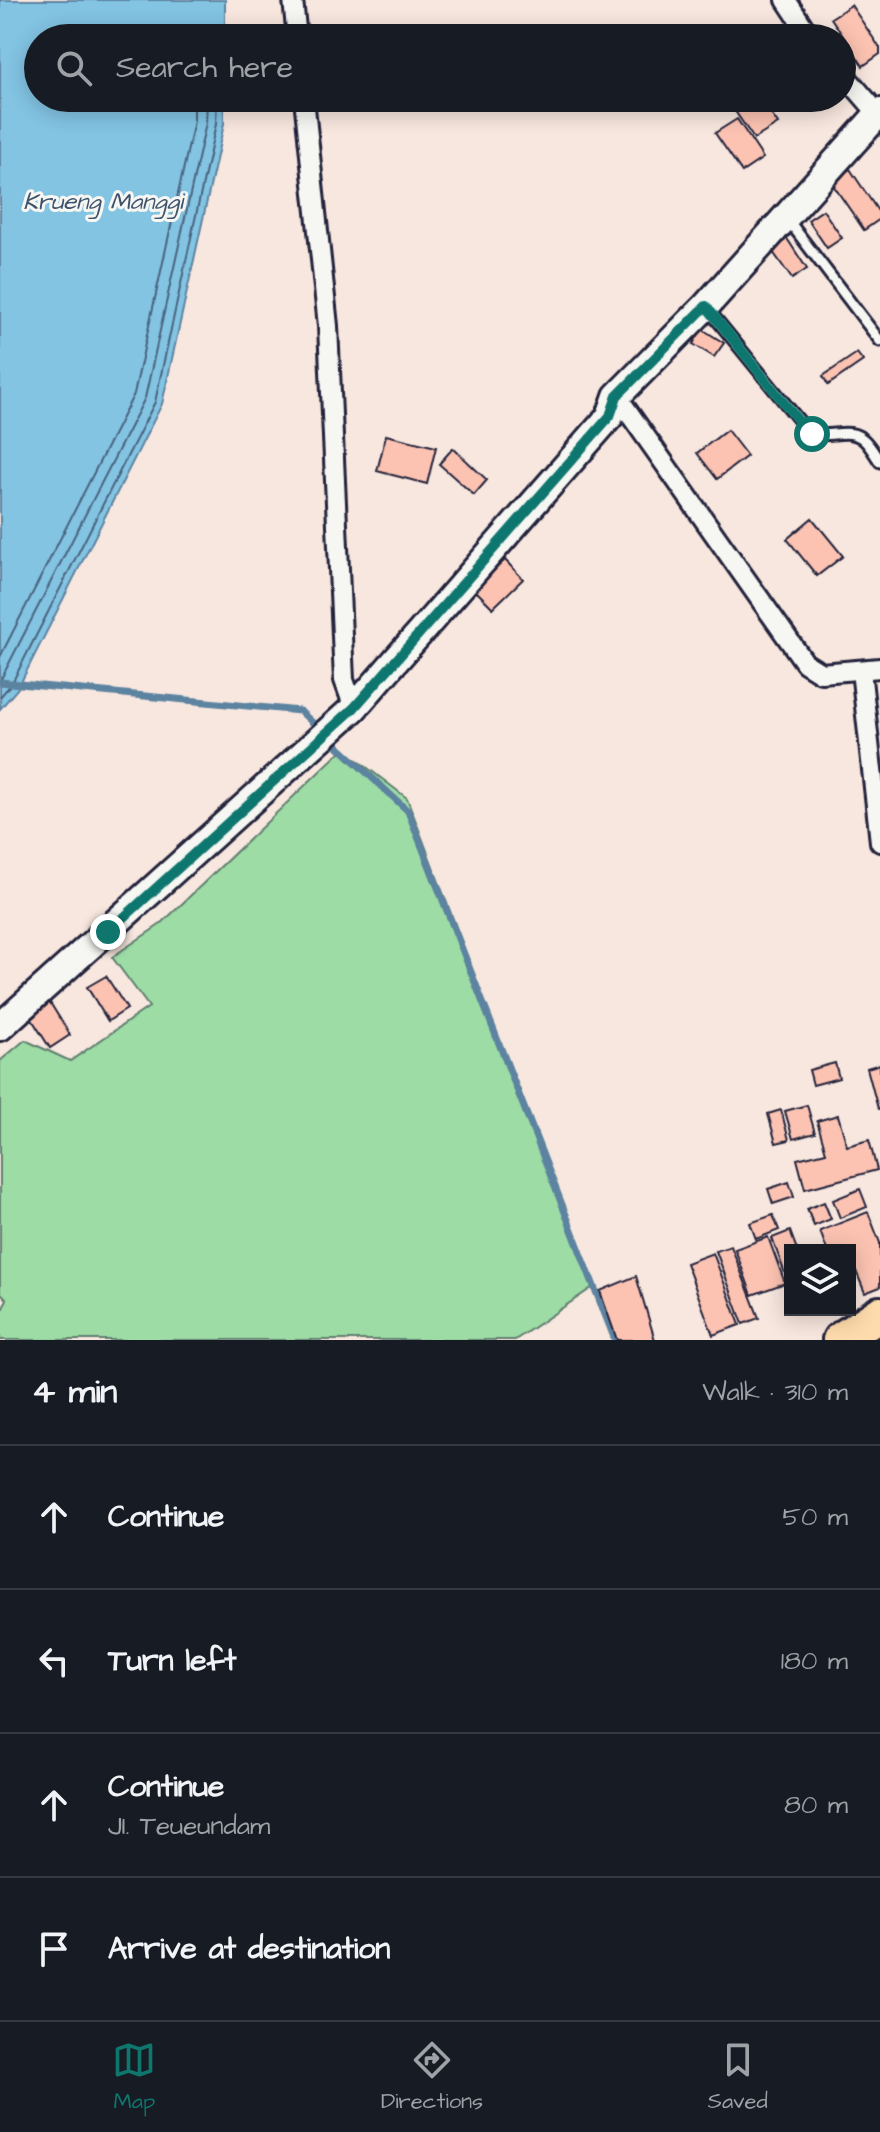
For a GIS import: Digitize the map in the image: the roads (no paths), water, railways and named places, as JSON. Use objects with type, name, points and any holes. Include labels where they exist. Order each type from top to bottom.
[{"type":"highway","points":[[840,1340],[880,1314]]},
{"type":"street","points":[[293,0],[296,24]]},
{"type":"street","points":[[786,0],[802,24]]},
{"type":"street","points":[[0,1027],[354,708],[610,416],[617,396],[706,306],[879,114],[856,88]]},
{"type":"street","points":[[305,112],[328,326],[344,680],[354,708]]},
{"type":"street","points":[[617,396],[798,656],[821,673],[871,669],[880,842]]},
{"type":"lane","points":[[786,217],[880,341]]},
{"type":"lane","points":[[706,306],[806,429],[819,436],[845,432],[857,436],[865,441],[880,462]]},
{"type":"water","name":"Krueng Manggi","points":[[0,0],[225,0],[225,24],[24,24],[24,112],[224,112],[224,124],[162,404],[18,688],[0,709]]},
{"type":"waterway","points":[[0,682],[300,711],[408,811],[615,1340]]}]
